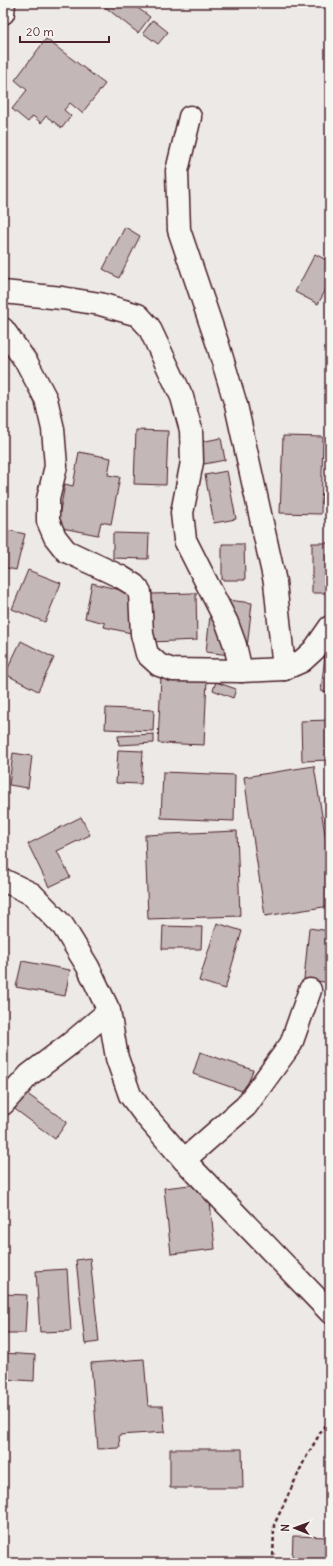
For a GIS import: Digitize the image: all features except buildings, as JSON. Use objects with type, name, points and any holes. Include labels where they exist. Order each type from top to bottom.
[{"type":"street","points":[[3,13],[4,3]]},
{"type":"street","points":[[190,118],[178,171],[179,230],[218,345],[236,404],[275,582],[284,668]]},
{"type":"street","points":[[3,292],[62,298],[107,306],[138,315],[149,327],[182,397],[191,430],[192,462],[182,513],[185,540],[227,623],[235,644],[241,671]]},
{"type":"street","points":[[3,329],[26,362],[46,399],[53,429],[56,466],[48,499],[48,521],[56,537],[66,551],[121,577],[134,585],[140,592],[142,634],[147,654],[159,665],[173,670],[241,671],[284,668],[302,661],[314,650],[330,628]]},
{"type":"street","points":[[3,880],[32,894],[64,926],[88,967],[109,1011],[117,1058],[130,1095],[145,1115],[184,1160],[330,1312]]},
{"type":"street","points":[[184,1160],[246,1106],[291,1044],[310,990]]},
{"type":"street","points":[[3,1104],[29,1075],[70,1044],[109,1011]]},
{"type":"path","points":[[273,1563],[274,1525],[305,1459],[322,1430],[330,1421]]}]
